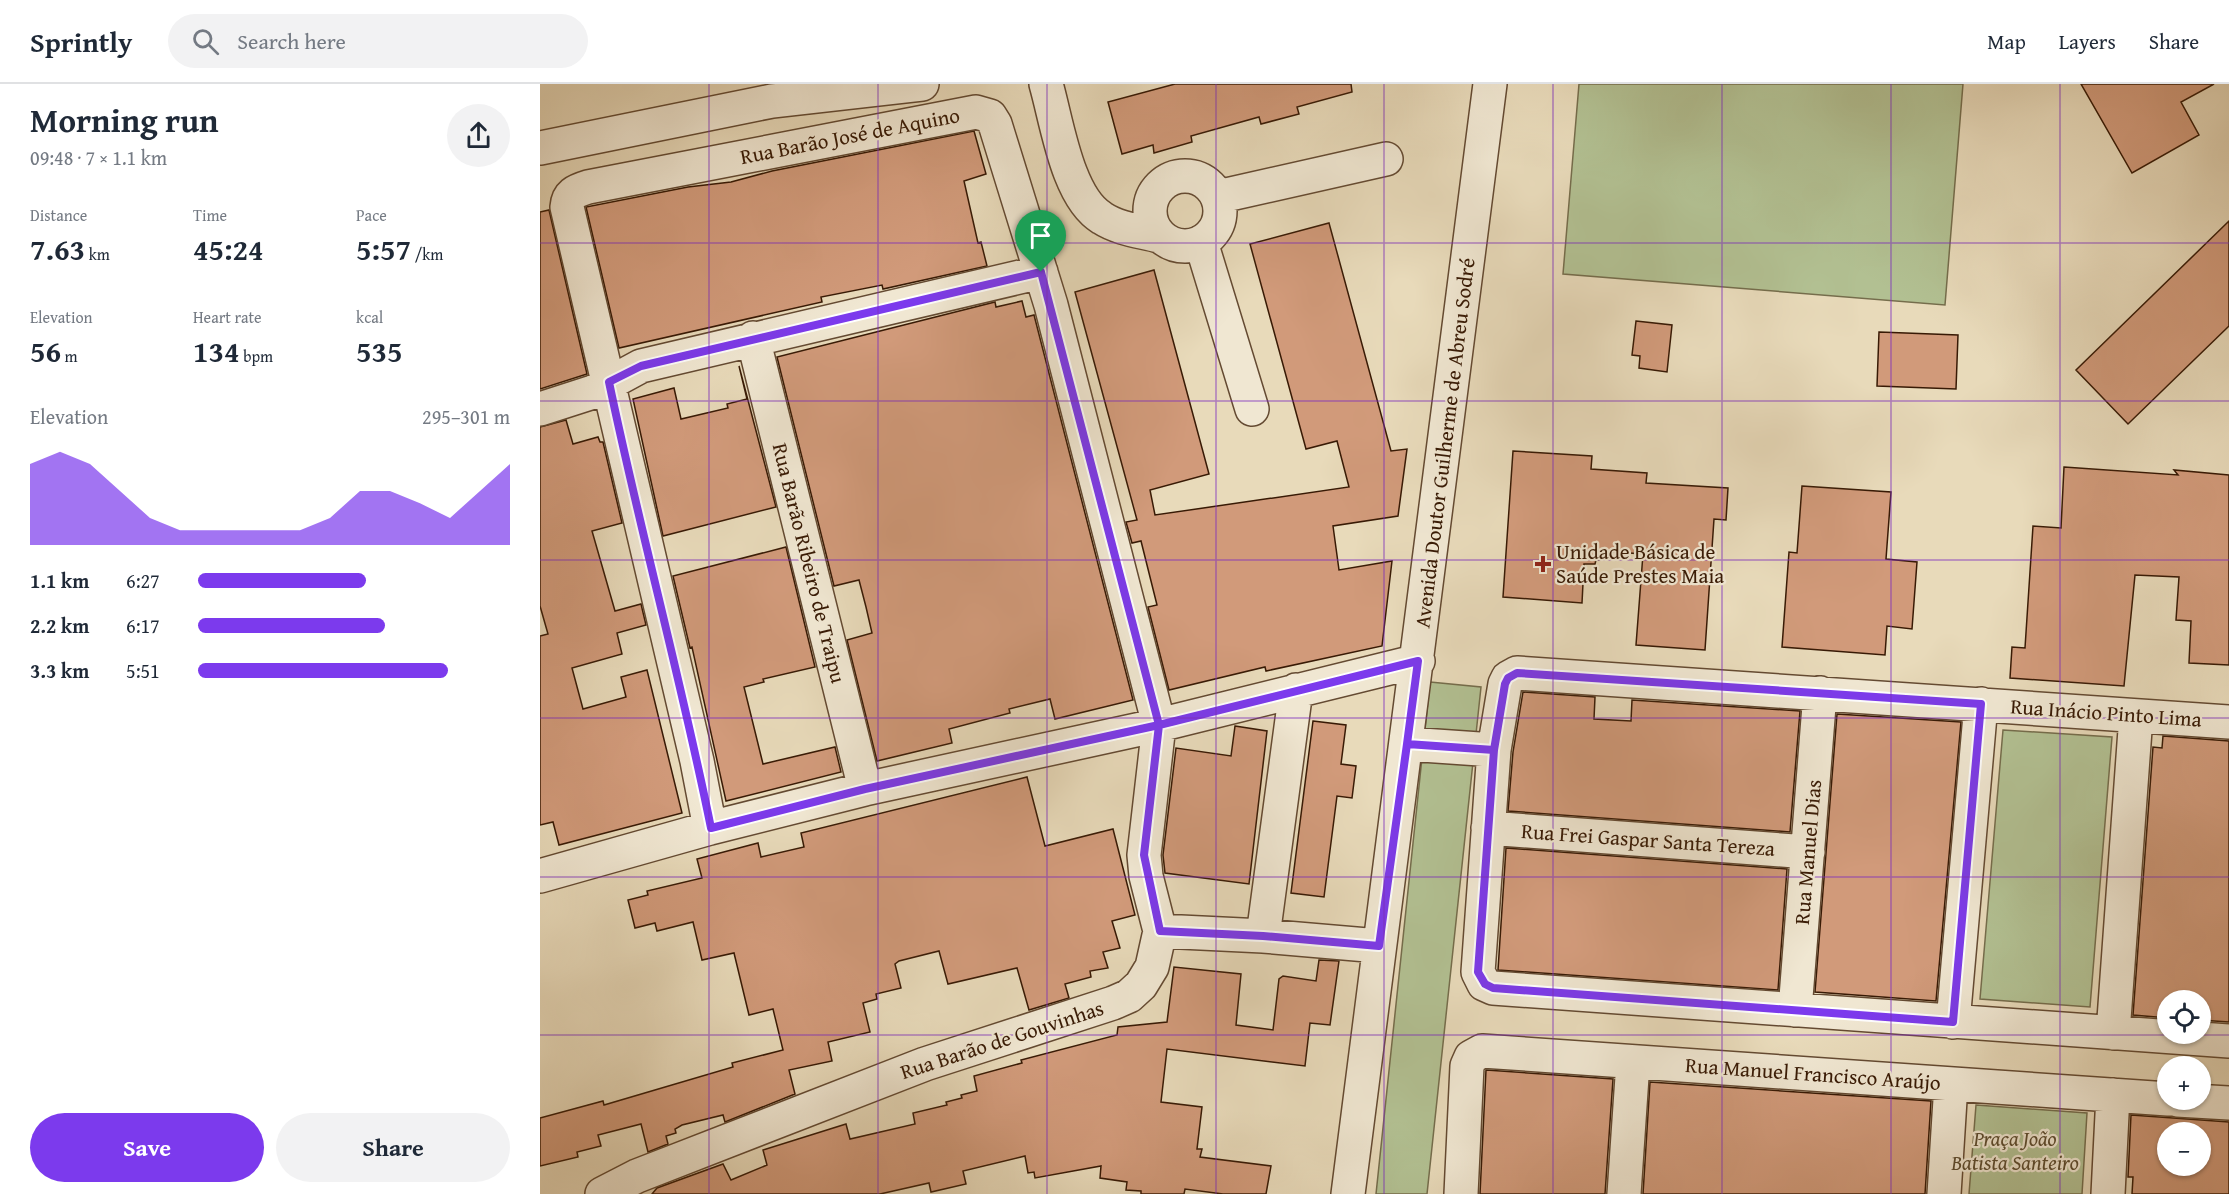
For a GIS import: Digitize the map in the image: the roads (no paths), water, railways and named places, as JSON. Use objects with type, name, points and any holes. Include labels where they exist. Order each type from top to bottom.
[{"type":"street","points":[[540,147],[772,101],[922,84]]},
{"type":"street","points":[[1046,84],[1072,176],[1086,205],[1102,218],[1120,227],[1160,236]]},
{"type":"street","name":"Avenida Doutor Guilherme de Abreu Sodré","points":[[1348,1194],[1490,84]]},
{"type":"street","name":"Rua Barão José de Aquino","points":[[609,382],[567,207],[571,195],[588,187],[976,112],[984,113],[995,124],[1041,272],[1159,725],[1144,855],[1160,931]]},
{"type":"street","points":[[1217,198],[1386,159]]},
{"type":"street","points":[[1188,176],[1197,178],[1212,189],[1217,198],[1218,223],[1214,231],[1201,242],[1184,247],[1167,242],[1160,236],[1150,220],[1149,210],[1155,192],[1169,180],[1188,176]]},
{"type":"street","points":[[1201,242],[1252,409]]},
{"type":"street","points":[[540,409],[593,392],[641,366],[1041,272]]},
{"type":"street","name":"Rua Barão Ribeiro de Traipu","points":[[753,338],[865,789]]},
{"type":"street","points":[[609,382],[663,622],[698,761],[711,828]]},
{"type":"street","points":[[540,876],[711,828],[865,789],[1159,725],[1418,661]]},
{"type":"street","name":"Rua Inácio Pinto Lima","points":[[1494,750],[1505,684],[1508,678],[1517,673],[2229,722]]},
{"type":"street","points":[[1263,936],[1296,690]]},
{"type":"street","name":"Rua Manuel Dias","points":[[1795,1010],[1820,693]]},
{"type":"street","points":[[1953,1022],[1981,704]]},
{"type":"street","points":[[2113,1033],[2136,716]]},
{"type":"street","points":[[1407,744],[1494,750],[1478,972],[1485,984],[1493,988],[2229,1041]]},
{"type":"street","name":"Rua Frei Gaspar Santa Tereza","points":[[1488,828],[1808,852]]},
{"type":"street","points":[[1160,931],[1263,936],[1379,946]]},
{"type":"street","name":"Rua Barão de Gouvinhas","points":[[602,1194],[637,1176],[925,1064],[1121,1000],[1142,985],[1152,967],[1160,931]]},
{"type":"street","name":"Rua Manuel Francisco Araújo","points":[[1461,1194],[1467,1066],[1471,1057],[1482,1050],[2157,1098]]},
{"type":"street","points":[[1624,1194],[1633,1062]]},
{"type":"street","points":[[1944,1194],[1951,1084]]},
{"type":"street","points":[[2108,1194],[2113,1095]]},
{"type":"street","points":[[2211,1102],[2229,1103]]},
{"type":"place","name":"Unidade Básica de Saúde Prestes Maia","points":[[1543,564]]},
{"type":"park label","name":"Praça João Batista Santeiro","points":[[2015,1151]]}]
